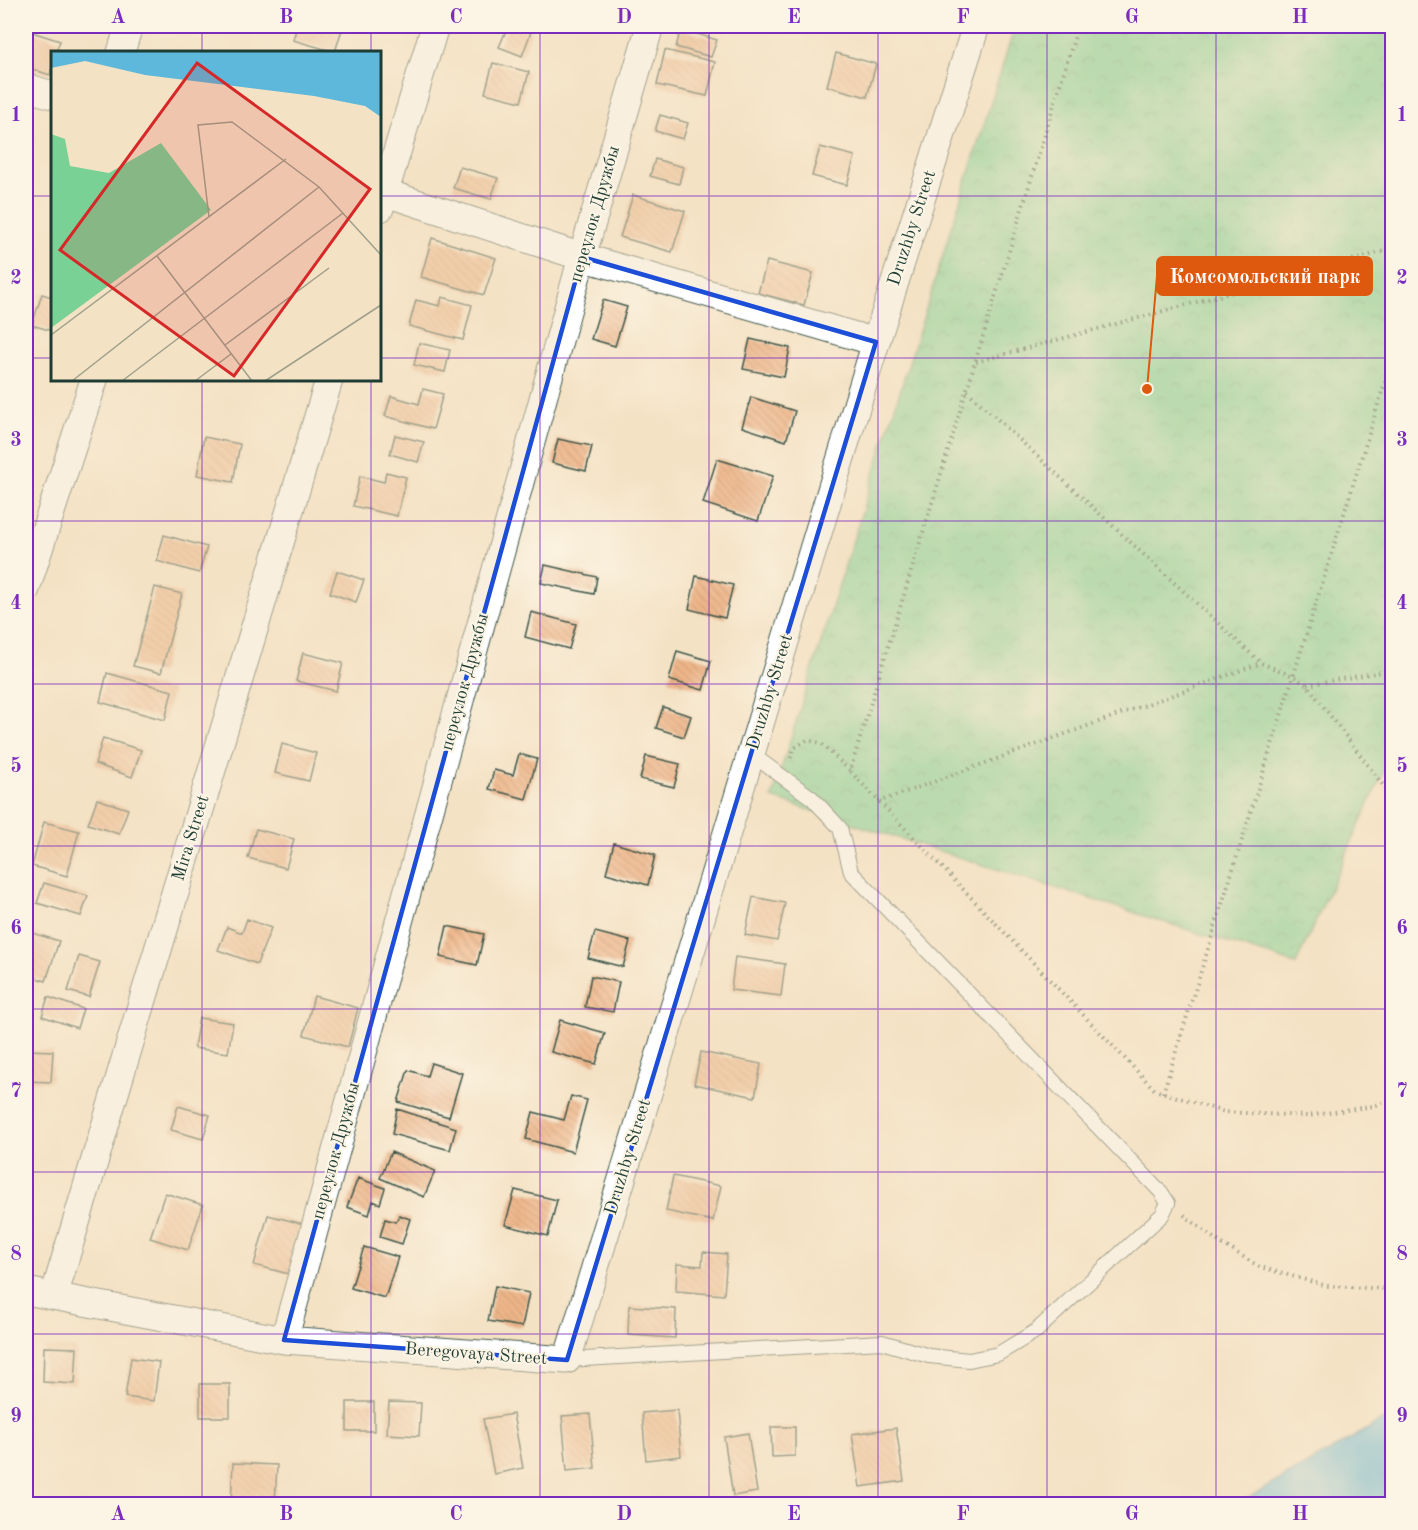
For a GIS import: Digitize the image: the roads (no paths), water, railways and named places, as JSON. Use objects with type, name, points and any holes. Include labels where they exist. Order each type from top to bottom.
[{"type":"street","points":[[121,51],[129,26]]},
{"type":"street","points":[[435,26],[381,198],[876,342]]},
{"type":"street","name":"переулок Дружбы","points":[[284,1340],[582,257],[650,26]]},
{"type":"street","name":"Druzhby Street","points":[[567,1360],[876,342],[976,26]]},
{"type":"street","points":[[26,87],[51,95]]},
{"type":"street","points":[[26,590],[94,381]]},
{"type":"street","name":"Mira Street","points":[[54,1296],[329,381]]},
{"type":"street","name":"Beregovaya Street","points":[[26,1291],[284,1340],[567,1360]]},
{"type":"lane","name":"Beregovaya Street","points":[[567,1360],[882,1342],[929,1356],[969,1360],[998,1354],[1036,1331],[1162,1215],[1168,1203],[1161,1191],[851,872],[840,828],[812,798],[751,754]]},
{"type":"water","points":[[1392,1415],[1392,1504],[1238,1504]]},
{"type":"place","name":"Комсомольский парк","points":[[1147,389]]}]
